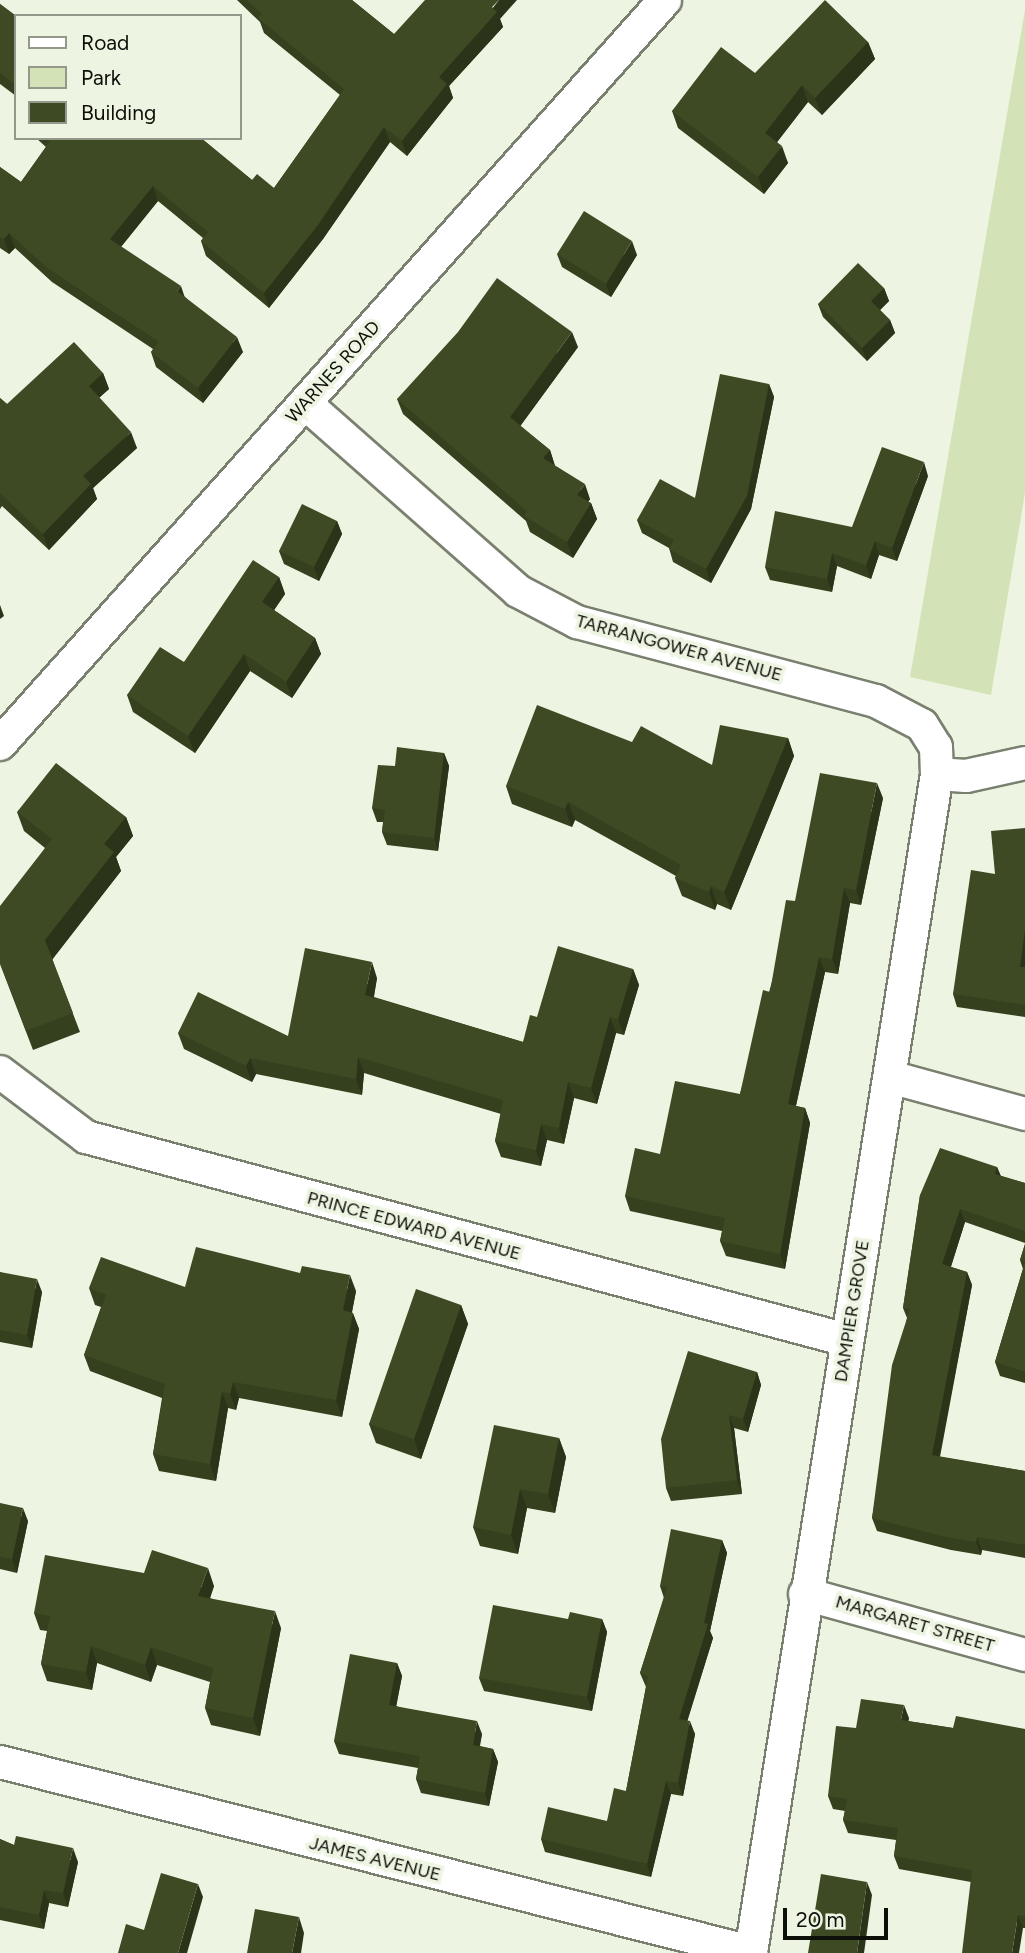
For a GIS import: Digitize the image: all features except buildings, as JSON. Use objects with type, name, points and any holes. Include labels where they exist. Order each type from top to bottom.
[{"type":"street","name":"WARNES ROAD","points":[[0,744],[665,0]]},
{"type":"street","name":"TARRANGOWER AVENUE","points":[[305,403],[518,592],[577,622],[876,701]]},
{"type":"street","name":"DAMPIER GROVE","points":[[751,1953],[805,1594],[937,774],[936,747],[922,725],[876,701]]},
{"type":"street","points":[[937,774],[967,776],[1025,763]]},
{"type":"street","name":"PRINCE EDWARD AVENUE","points":[[0,1072],[86,1137],[847,1340]]},
{"type":"street","points":[[890,1077],[1025,1114]]},
{"type":"street","name":"MARGARET STREET","points":[[805,1594],[1025,1655]]},
{"type":"street","name":"JAMES AVENUE","points":[[0,1762],[751,1953]]},
{"type":"green space","points":[[1025,10],[1025,493],[991,695],[910,677]]}]
